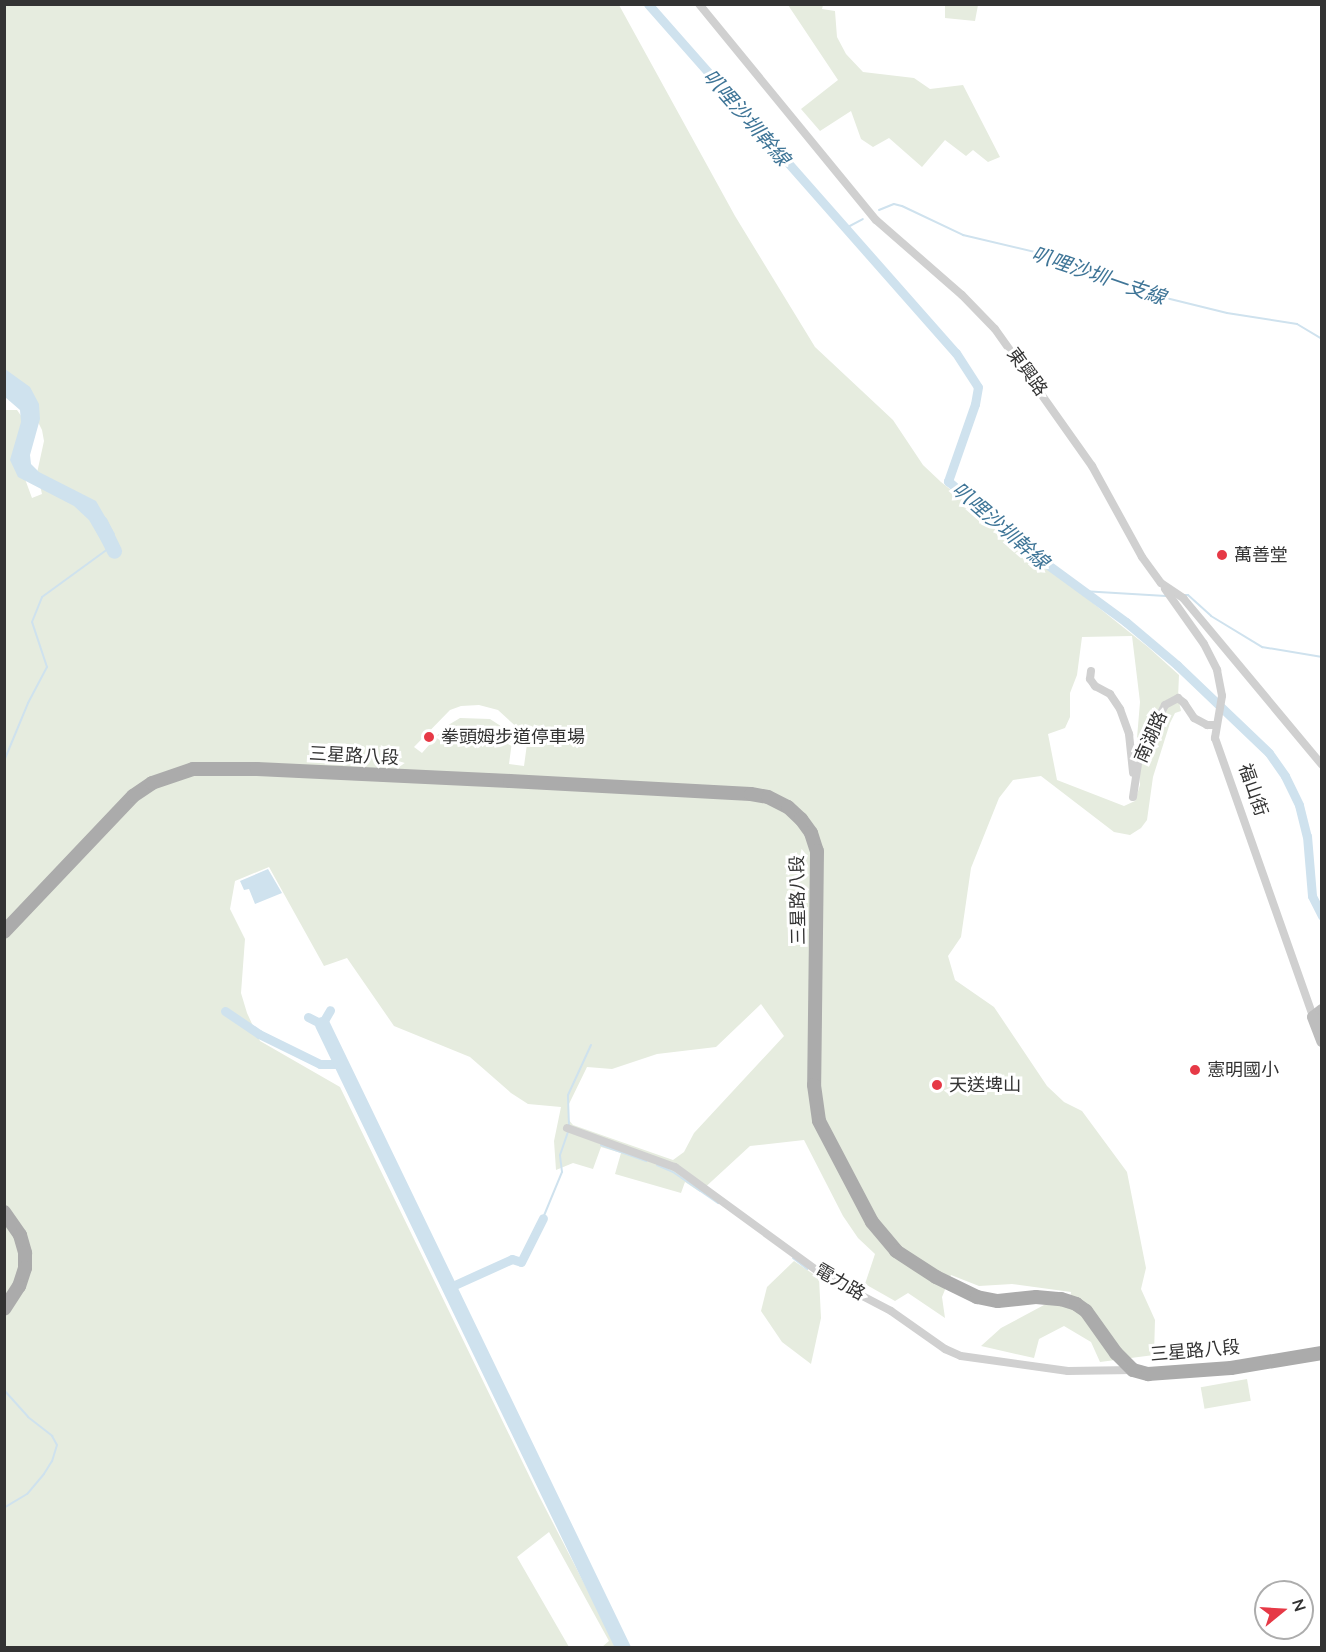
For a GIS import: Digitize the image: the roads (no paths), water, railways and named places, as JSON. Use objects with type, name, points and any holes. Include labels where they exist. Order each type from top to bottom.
[{"type":"main road","name":"三星路八段","points":[[4,932],[133,796],[152,783],[193,769],[257,769],[510,781],[751,794],[768,797],[788,807],[801,819],[811,833],[817,851],[814,1086],[819,1121],[872,1222],[896,1251],[936,1277],[977,1297],[998,1301],[1061,1299],[1076,1304],[1086,1311],[1116,1353],[1133,1370],[1148,1374],[1180,1374],[1322,1353]]},
{"type":"main road","points":[[4,1212],[20,1235],[25,1253],[25,1268],[19,1286],[4,1309]]},
{"type":"street","name":"東興路","points":[[699,4],[876,220],[962,295],[995,329],[1092,466],[1142,557],[1161,583],[1183,598],[1322,765]]},
{"type":"street","name":"福山街","points":[[1161,583],[1211,657],[1220,682],[1221,710],[1215,738],[1317,1014],[1322,1041]]},
{"type":"street","points":[[1091,671],[1090,679],[1095,686],[1110,694],[1120,708],[1129,734],[1134,783]]},
{"type":"street","name":"南湖路","points":[[1133,797],[1139,757],[1165,705],[1172,699],[1178,698],[1194,718],[1216,725]]},
{"type":"street","name":"電力路","points":[[567,1128],[675,1167],[826,1277],[891,1311],[945,1349],[961,1356],[1068,1371],[1133,1370]]},
{"type":"water","points":[[5,369],[30,387],[39,404],[40,419],[30,455],[31,464],[39,472],[96,501],[115,534],[104,546],[89,520],[74,506],[18,477],[10,460],[21,422],[20,410],[5,397]]},
{"type":"water","points":[[268,869],[282,893],[255,904],[249,889],[244,890],[240,881]]},
{"type":"waterway","name":"叭哩沙圳幹線","points":[[648,4],[956,353],[978,387],[975,404],[948,481],[1029,551],[1126,622],[1177,665],[1269,753],[1285,776],[1299,805],[1307,836],[1312,896],[1322,916]]},
{"type":"waterway","name":"叭哩沙圳一支線","points":[[879,210],[894,204],[902,206],[963,235],[1052,256],[1162,297],[1227,313],[1297,324],[1322,339]]},
{"type":"waterway","name":"叭哩沙圳一支線","points":[[846,228],[863,219]]},
{"type":"waterway","points":[[100,522],[114,551]]},
{"type":"waterway","points":[[4,761],[28,703],[47,667],[32,622],[42,597],[112,546]]},
{"type":"waterway","points":[[1082,591],[1166,596]]},
{"type":"waterway","points":[[1183,595],[1188,595],[1211,616],[1262,647],[1322,657]]},
{"type":"waterway","points":[[322,1024],[330,1010]]},
{"type":"waterway","points":[[225,1011],[259,1034],[320,1064],[341,1064]]},
{"type":"waterway","points":[[308,1017],[322,1024]]},
{"type":"waterway","points":[[322,1024],[623,1648]]},
{"type":"waterway","points":[[569,1126],[568,1095],[591,1045]]},
{"type":"waterway","points":[[543,1218],[562,1172],[560,1155],[568,1132]]},
{"type":"waterway","points":[[601,1145],[646,1161]]},
{"type":"waterway","points":[[657,1165],[673,1172],[718,1203]]},
{"type":"waterway","points":[[448,1288],[512,1259],[521,1262],[543,1218]]},
{"type":"waterway","points":[[793,1258],[807,1269]]},
{"type":"waterway","points":[[4,1390],[28,1417],[52,1436],[57,1445],[52,1461],[44,1474],[27,1494],[4,1508]]},
{"type":"place","name":"萬善堂","points":[[1222,555]]},
{"type":"place","name":"拳頭姆步道停車場","points":[[429,737]]},
{"type":"place","name":"憲明國小","points":[[1195,1070]]},
{"type":"place","name":"天送埤山","points":[[937,1085]]}]
